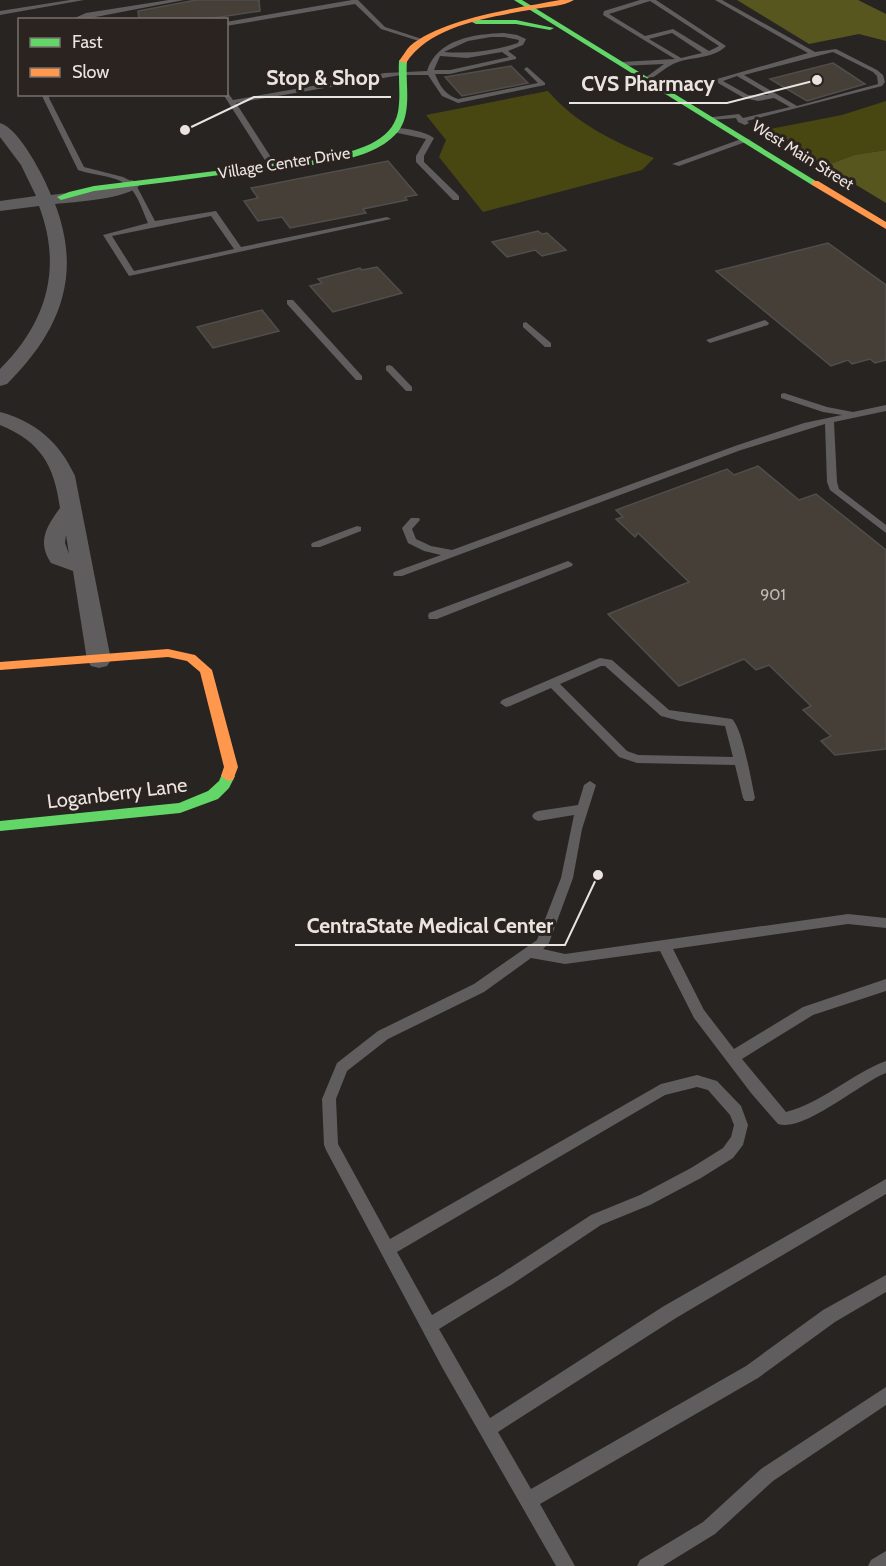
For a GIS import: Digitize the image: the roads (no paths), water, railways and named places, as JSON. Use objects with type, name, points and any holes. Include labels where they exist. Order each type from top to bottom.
[{"type":"street","name":"West Main Street","points":[[517,0],[712,119],[734,125],[747,140],[886,226]]},
{"type":"street","points":[[396,130],[403,114],[402,73],[406,52],[422,40],[472,23],[571,0]]},
{"type":"street","points":[[472,23],[485,11],[491,1]]},
{"type":"street","points":[[472,23],[500,21],[532,24],[575,36]]},
{"type":"street","points":[[0,128],[29,163],[39,181],[53,198],[57,255],[57,289],[52,307],[34,340],[0,380]]},
{"type":"street","name":"Village Center Drive","points":[[0,206],[53,198],[80,198],[105,194],[132,185],[355,152],[383,140],[396,130]]},
{"type":"street","points":[[0,418],[38,437],[57,457],[65,473],[99,660]]},
{"type":"street","name":"Loganberry Lane","points":[[0,666],[168,653],[191,658],[201,664],[211,685],[231,767],[228,778],[221,789],[210,798],[180,808],[0,826]]},
{"type":"lane","points":[[0,14],[81,0]]},
{"type":"lane","points":[[78,18],[181,0]]},
{"type":"lane","points":[[621,64],[676,61],[708,54],[723,46],[649,0],[606,12],[606,15],[676,61]]},
{"type":"lane","points":[[718,0],[814,54]]},
{"type":"lane","points":[[228,24],[356,1],[383,28],[422,40]]},
{"type":"lane","points":[[644,38],[673,31],[708,54]]},
{"type":"lane","points":[[438,54],[467,56],[503,50],[521,44],[523,39],[512,35],[493,35],[447,46],[438,54],[432,63],[430,72],[437,87],[446,97],[458,101],[543,84],[527,69]]},
{"type":"lane","points":[[503,50],[521,64]]},
{"type":"lane","points":[[734,125],[854,93],[880,85],[882,82],[880,75],[875,71],[834,50],[720,79],[720,82],[748,100],[775,96]]},
{"type":"lane","points":[[232,102],[402,73],[472,68],[514,58]]},
{"type":"lane","points":[[647,79],[676,61]]},
{"type":"lane","points":[[738,74],[796,108]]},
{"type":"lane","points":[[46,96],[81,168],[91,174],[112,177],[132,185],[153,224]]},
{"type":"lane","points":[[228,96],[272,165]]},
{"type":"lane","points":[[396,130],[430,138],[420,156],[420,162],[456,198]]},
{"type":"lane","points":[[676,164],[747,140]]},
{"type":"lane","points":[[239,250],[213,213],[107,235],[132,274],[387,219]]},
{"type":"lane","points":[[290,302],[359,378]]},
{"type":"lane","points":[[710,340],[765,323]]},
{"type":"lane","points":[[526,326],[548,345]]},
{"type":"lane","points":[[389,369],[409,389]]},
{"type":"lane","points":[[784,396],[826,410],[862,414]]},
{"type":"lane","points":[[398,574],[807,425],[886,408]]},
{"type":"lane","points":[[829,420],[831,482],[835,490],[886,530]]},
{"type":"lane","points":[[415,520],[407,528],[409,536],[417,546],[454,553]]},
{"type":"lane","points":[[316,545],[357,529]]},
{"type":"lane","points":[[433,616],[568,564]]},
{"type":"lane","points":[[506,703],[600,662],[608,663],[665,713],[680,717],[728,722],[735,729],[749,798]]},
{"type":"lane","points":[[553,683],[623,754],[637,759],[741,761]]},
{"type":"lane","points":[[566,1566],[429,1326],[331,1146],[329,1099],[342,1067],[383,1035],[478,988],[542,943],[567,878],[576,829],[590,785]]},
{"type":"lane","points":[[538,816],[582,809]]},
{"type":"lane","points":[[530,952],[565,959],[848,919],[886,923]]},
{"type":"lane","points":[[664,945],[699,1014],[783,1119],[804,1114],[886,1067]]},
{"type":"lane","points":[[732,1058],[808,1011],[886,985]]},
{"type":"lane","points":[[387,1249],[661,1090],[697,1081],[712,1085],[736,1110],[741,1125],[738,1140],[728,1153],[645,1200],[596,1220],[505,1280],[429,1326]]},
{"type":"lane","points":[[488,1430],[670,1312],[886,1186]]},
{"type":"lane","points":[[528,1501],[752,1372],[829,1316],[886,1283]]},
{"type":"lane","points":[[646,1566],[709,1528],[768,1475],[886,1395]]},
{"type":"lane","points":[[878,1566],[886,1560]]},
{"type":"place","name":"CVS Pharmacy","points":[[817,80]]},
{"type":"place","name":"Stop & Shop","points":[[185,130]]},
{"type":"place","name":"CentraState Medical Center","points":[[598,875]]}]
